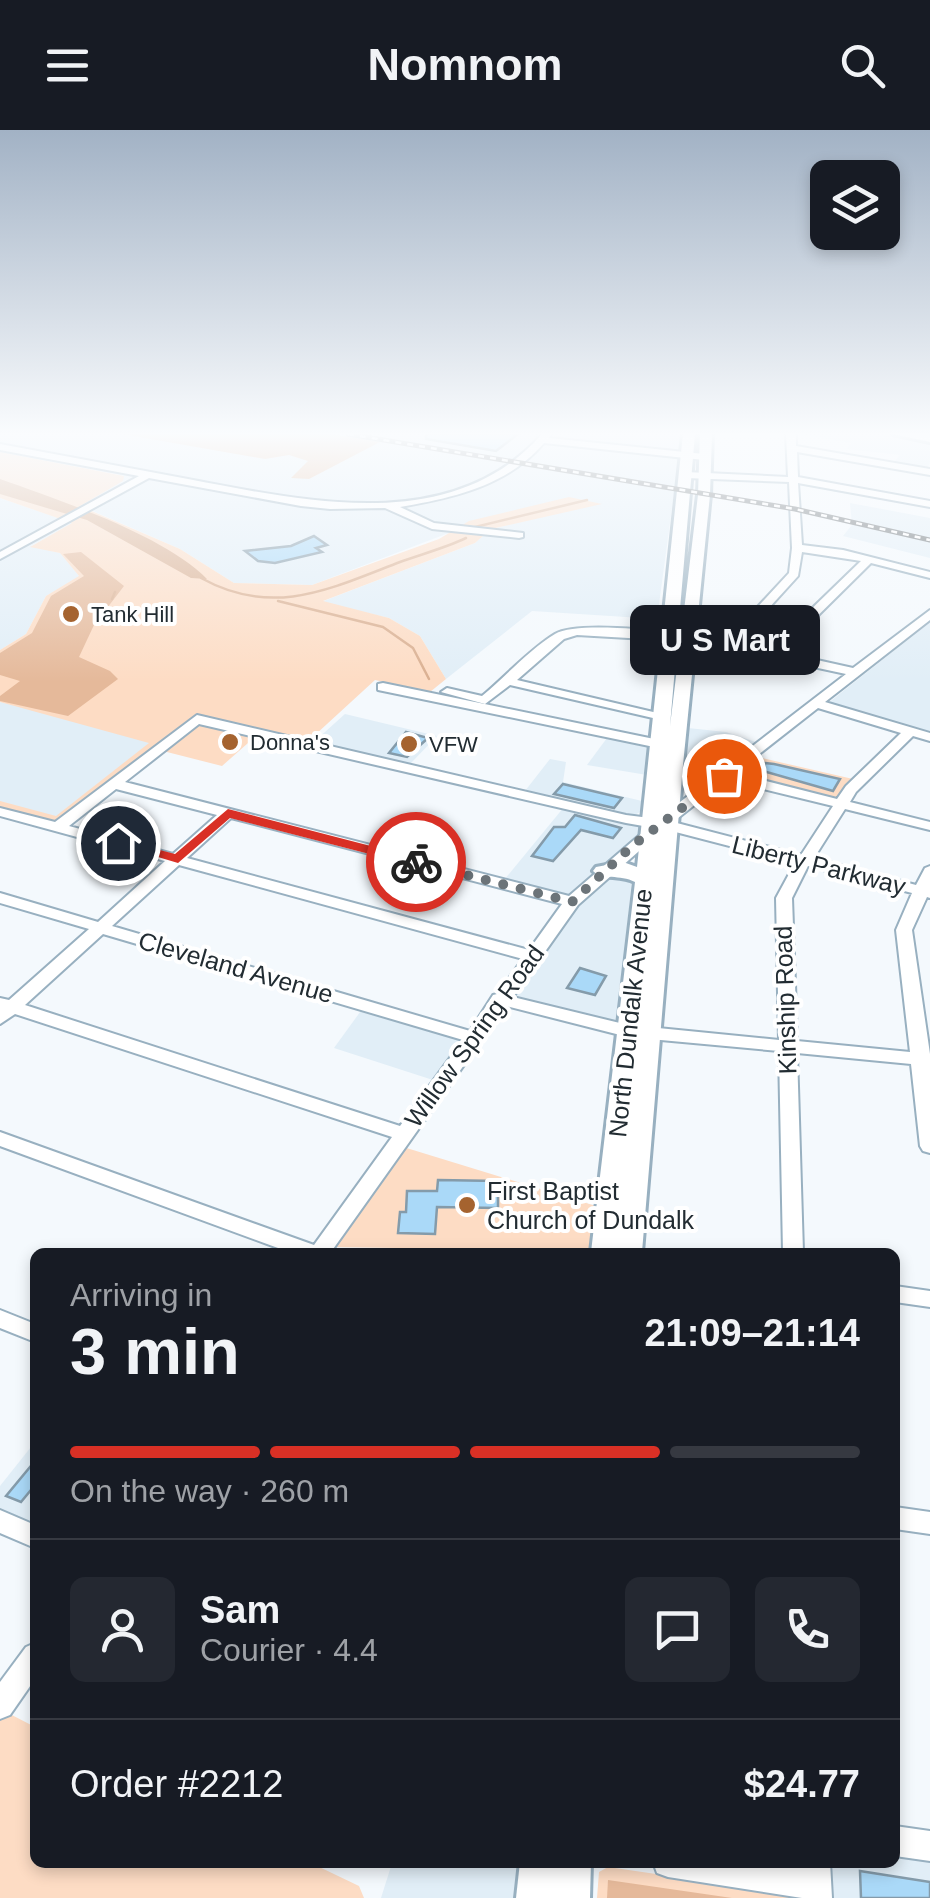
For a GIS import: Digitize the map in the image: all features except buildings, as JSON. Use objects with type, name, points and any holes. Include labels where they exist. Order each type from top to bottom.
[{"type":"main road","name":"North Dundalk Avenue","points":[[629,1248],[644,879],[659,825],[659,744],[668,636],[688,517]]},
{"type":"main road","name":"North Dundalk Avenue","points":[[605,1248],[638,1032],[659,825],[688,638],[693,517]]},
{"type":"main road","points":[[604,871],[623,868],[644,879]]},
{"type":"main road","points":[[536,1898],[539,1868]]},
{"type":"main road","points":[[570,1898],[572,1868]]},
{"type":"street","points":[[0,556],[70,517]]},
{"type":"street","points":[[410,517],[429,526],[519,534]]},
{"type":"street","points":[[729,645],[789,584],[797,548],[795,517]]},
{"type":"street","points":[[797,548],[869,559],[930,575]]},
{"type":"street","points":[[772,654],[869,559]]},
{"type":"street","name":"Willow Spring Road","points":[[323,1248],[572,902],[659,825],[930,614]]},
{"type":"street","points":[[447,692],[485,700],[555,640],[572,631],[688,638],[856,672]]},
{"type":"street","points":[[508,681],[661,718]]},
{"type":"street","points":[[382,687],[659,744]]},
{"type":"street","points":[[815,704],[930,738]]},
{"type":"street","name":"Liberty Parkway","points":[[115,784],[198,719],[659,825],[925,892]]},
{"type":"street","name":"Kinship Road","points":[[793,1248],[782,911],[786,889],[866,772],[909,733]]},
{"type":"street","points":[[724,776],[930,826]]},
{"type":"street","points":[[58,827],[115,784],[572,902]]},
{"type":"street","points":[[0,812],[532,956]]},
{"type":"street","points":[[4,1009],[228,813]]},
{"type":"street","points":[[930,871],[925,892],[904,930],[924,1060],[930,1146]]},
{"type":"street","name":"Cleveland Avenue","points":[[0,898],[472,1037]]},
{"type":"street","points":[[499,999],[638,1032],[924,1060]]},
{"type":"street","points":[[4,1009],[403,1134]]},
{"type":"street","points":[[0,1139],[299,1248]]},
{"type":"street","points":[[900,1295],[930,1299]]},
{"type":"street","points":[[0,1319],[30,1331]]},
{"type":"street","points":[[900,1519],[930,1523]]},
{"type":"street","points":[[0,1521],[30,1535]]},
{"type":"street","points":[[0,1706],[30,1663]]},
{"type":"street","points":[[900,1842],[930,1846]]},
{"type":"street","points":[[712,1868],[816,1882]]},
{"type":"shaded area","points":[[0,517],[54,517],[73,523],[31,546],[60,553],[80,577],[46,596],[26,634],[0,650]]},
{"type":"shaded area","points":[[53,517],[104,517],[180,549],[234,583],[312,585],[439,539],[469,521],[488,517],[546,517],[491,529],[475,543],[323,601],[389,618],[420,636],[446,679],[430,692],[375,680],[303,746],[257,735],[222,766],[163,751],[159,742],[57,822],[0,807],[0,801],[56,816],[149,743],[0,702],[0,650],[26,634],[46,596],[79,576],[60,553],[30,547],[72,523]]},
{"type":"shaded area","points":[[75,517],[99,517],[138,534],[188,563],[207,579],[191,578]]},
{"type":"shaded area","points":[[105,517],[533,517],[446,534],[312,585],[234,583],[180,549]]},
{"type":"shaded area","points":[[543,517],[671,517],[657,619],[532,611],[446,679],[420,636],[389,618],[321,602],[475,543],[491,529]]},
{"type":"shaded area","points":[[851,517],[930,518],[930,558],[843,536],[852,525]]},
{"type":"shaded area","points":[[81,552],[124,586],[94,625],[79,657],[110,671],[118,679],[68,716],[0,701],[0,696],[20,681],[0,675],[0,653],[32,633],[51,596],[84,576],[63,554]]},
{"type":"shaded area","points":[[930,622],[930,734],[827,704],[862,676]]},
{"type":"shaded area","points":[[0,702],[160,741],[57,822],[0,807]]},
{"type":"shaded area","points":[[345,714],[437,736],[410,764],[315,741]]},
{"type":"shaded area","points":[[688,728],[726,732],[759,743],[697,791],[688,792],[681,787]]},
{"type":"shaded area","points":[[607,738],[650,748],[647,775],[587,765]]},
{"type":"shaded area","points":[[753,756],[853,779],[841,798],[835,800],[734,774]]},
{"type":"shaded area","points":[[550,759],[566,762],[563,782],[642,801],[642,811],[631,817],[525,791]]},
{"type":"shaded area","points":[[564,807],[641,826],[643,835],[572,897],[504,880]]},
{"type":"shaded area","points":[[609,874],[632,879],[617,1025],[506,998],[572,910]]},
{"type":"shaded area","points":[[363,1008],[465,1038],[436,1081],[334,1048]]},
{"type":"shaded area","points":[[400,1146],[596,1206],[594,1248],[331,1247]]},
{"type":"shaded area","points":[[30,1448],[30,1526],[0,1512],[0,1486]]},
{"type":"shaded area","points":[[6,1712],[30,1724],[30,1868],[321,1868],[359,1886],[364,1898],[0,1898],[0,1716]]},
{"type":"shaded area","points":[[900,1848],[930,1852],[930,1898],[829,1898],[828,1868],[900,1868]]},
{"type":"shaded area","points":[[390,1868],[517,1868],[514,1898],[381,1898]]},
{"type":"shaded area","points":[[615,1868],[793,1894],[793,1898],[597,1898],[599,1872]]},
{"type":"shaded area","points":[[608,1880],[732,1898],[607,1898]]},
{"type":"waterway","points":[[471,528],[519,517]]},
{"type":"waterway","points":[[201,578],[253,596],[301,595],[350,582],[466,538]]},
{"type":"waterway","points":[[112,599],[115,592]]},
{"type":"waterway","points":[[278,601],[383,627],[413,648],[429,679]]},
{"type":"railway","points":[[828,517],[930,540]]},
{"type":"way so far","points":[[416,862],[572,902],[632,846],[724,776]]},
{"type":"place","name":"Tank Hill","points":[[71,614]]},
{"type":"place","name":"Donna's","points":[[230,742]]},
{"type":"place","name":"VFW","points":[[409,744]]},
{"type":"place","name":"U S Mart","points":[[724,776]]},
{"type":"place","name":"First Baptist Church of Dundalk","points":[[467,1205]]},
{"type":"route","points":[[118,843],[178,859],[228,813],[416,862]]}]
